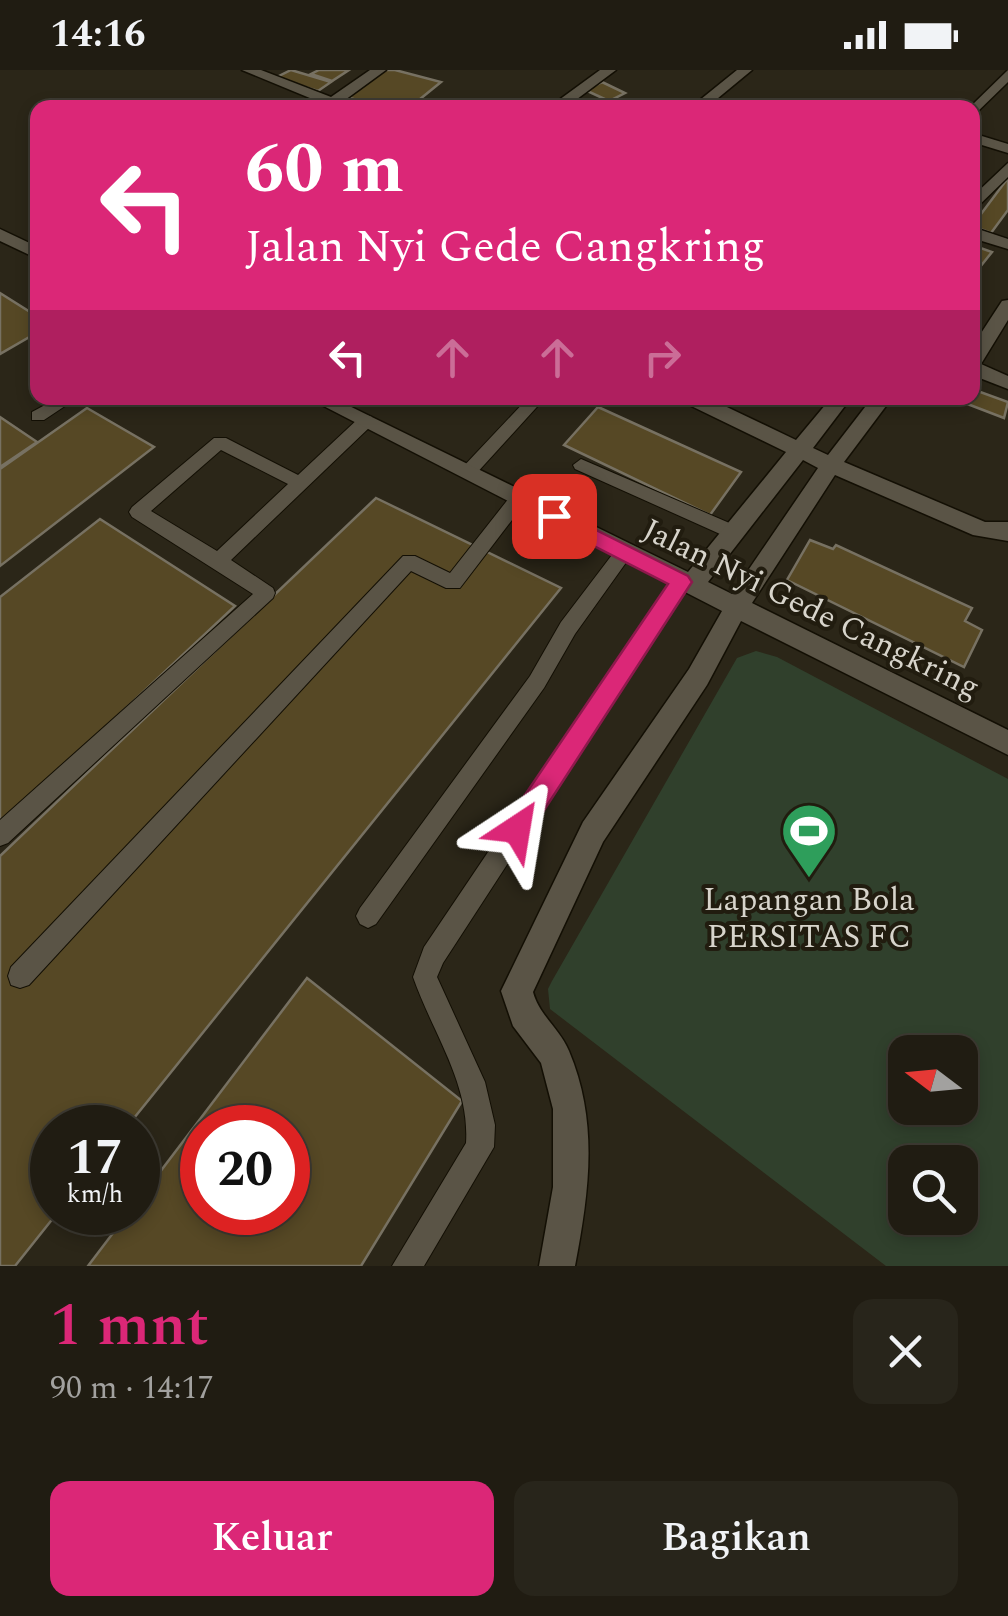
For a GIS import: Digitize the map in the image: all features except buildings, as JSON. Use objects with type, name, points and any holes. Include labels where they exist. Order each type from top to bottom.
[{"type":"street","points":[[249,70],[317,100]]},
{"type":"street","points":[[335,100],[379,70]]},
{"type":"street","points":[[567,100],[609,70]]},
{"type":"street","points":[[707,100],[745,70]]},
{"type":"street","points":[[980,104],[1008,74]]},
{"type":"street","points":[[980,140],[1008,149]]},
{"type":"street","points":[[980,198],[1008,168]]},
{"type":"street","points":[[0,234],[30,250]]},
{"type":"street","points":[[980,235],[1008,244]]},
{"type":"street","points":[[980,352],[1008,305]]},
{"type":"street","points":[[980,370],[1008,383]]},
{"type":"street","name":"Jalan Nyi Gede Cangkring","points":[[335,405],[1008,743]]},
{"type":"street","points":[[706,405],[831,466],[981,529],[1002,534],[1008,531]]},
{"type":"street","points":[[686,584],[735,533],[835,405]]},
{"type":"street","points":[[557,1266],[572,1193],[574,1120],[565,1080],[552,1050],[526,1024],[516,991],[592,832],[698,678],[735,609],[789,528],[877,405]]},
{"type":"street","points":[[753,510],[789,528]]},
{"type":"lane","points":[[38,416],[58,405]]},
{"type":"lane","points":[[468,472],[530,405]]},
{"type":"lane","points":[[218,561],[366,421]]},
{"type":"lane","points":[[0,835],[266,593],[138,512],[220,442],[300,483]]},
{"type":"lane","points":[[582,465],[735,533]]},
{"type":"lane","points":[[20,976],[409,561],[453,583],[519,498]]},
{"type":"lane","points":[[368,916],[538,682],[568,628],[624,552]]},
{"type":"lane","points":[[407,1266],[480,1148],[483,1127],[478,1097],[425,977],[433,956],[686,584]]},
{"type":"green space","name":"Lapangan Bola PERSITAS FC","points":[[756,651],[777,657],[1008,779],[1008,1266],[886,1266],[550,1009],[548,989],[737,658]]},
{"type":"place","name":"Lapangan Bola PERSITAS FC","points":[[809,880]]},
{"type":"route","points":[[517,829],[681,582],[554,516]]}]
